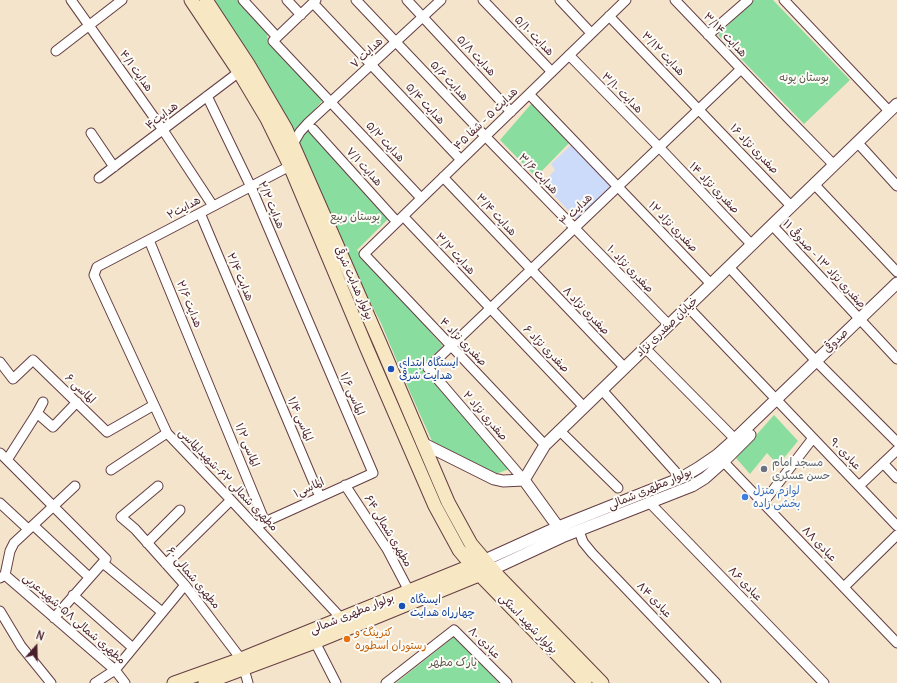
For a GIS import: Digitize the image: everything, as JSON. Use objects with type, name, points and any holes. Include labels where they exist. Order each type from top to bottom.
[{"type":"main road","name":"بولوار هدایت شرقی","points":[[191,0],[216,25],[264,89],[286,128],[448,502],[472,544],[489,564]]},
{"type":"main road","name":"بولوار هدایت شرقی","points":[[206,0],[216,25],[239,72],[267,119],[290,166],[367,349],[436,506],[459,550],[471,565]]},
{"type":"main road","name":"بولوار مطهری شمالی","points":[[206,683],[242,664],[341,618],[471,565],[489,564]]},
{"type":"main road","name":"بولوار مطهری شمالی","points":[[174,683],[315,642],[480,575],[489,564]]},
{"type":"main road","name":"بولوار شهید استکی","points":[[489,564],[602,683]]},
{"type":"main road","name":"بولوار شهید استکی","points":[[471,565],[585,683]]},
{"type":"street","name":"هدایت ۴/۱","points":[[71,0],[163,130],[213,206]]},
{"type":"street","points":[[56,51],[122,0]]},
{"type":"street","name":"هدایت ۵/۲","points":[[243,0],[275,39],[331,102],[421,198]]},
{"type":"street","points":[[287,0],[301,15]]},
{"type":"street","name":"هدایت ۵/۶","points":[[356,0],[485,136]]},
{"type":"street","name":"هدایت ۵/۸","points":[[407,0],[511,112]]},
{"type":"street","name":"هدایت ۷","points":[[293,144],[300,132],[310,126],[331,102],[441,0]]},
{"type":"street","name":"هدایت ۵/۱۰","points":[[483,0],[552,72]]},
{"type":"street","points":[[560,0],[591,34]]},
{"type":"street","name":"هدایت ۵ - شفا ۴۵","points":[[364,254],[626,0]]},
{"type":"street","name":"هدایت ۳/۱۴","points":[[675,0],[834,165]]},
{"type":"street","points":[[708,35],[748,0]]},
{"type":"street","points":[[784,0],[893,107]]},
{"type":"street","points":[[275,39],[315,1]]},
{"type":"street","name":"هدایت ۵/۴","points":[[315,1],[461,160]]},
{"type":"street","name":"هدایت ۳/۱۲","points":[[609,16],[699,109]]},
{"type":"street","name":"هدایت ۳/۱۰","points":[[569,55],[659,148]]},
{"type":"street","name":"هدایت ۳","points":[[428,368],[741,69]]},
{"type":"street","name":"هدایت۴","points":[[99,178],[239,72]]},
{"type":"street","name":"صفدری نژاد ۱۲","points":[[529,94],[711,284]]},
{"type":"street","name":"هدایت ۲/۲","points":[[208,96],[251,187],[310,325]]},
{"type":"street","name":"خیابان صفدری نژاد","points":[[524,480],[545,445],[893,107]]},
{"type":"street","name":"صفدری نژاد ۱۶","points":[[699,109],[791,206]]},
{"type":"street","name":"هدایت ۷","points":[[286,128],[310,126]]},
{"type":"street","name":"هدایت ۷/۱","points":[[310,126],[400,219]]},
{"type":"street","points":[[91,133],[114,167]]},
{"type":"street","name":"هدایت ۳/۶","points":[[485,136],[574,228]]},
{"type":"street","points":[[857,142],[897,186]]},
{"type":"street","name":"صفدری نژاد ۱۴","points":[[659,148],[752,245]]},
{"type":"street","name":"هدایت۲","points":[[94,275],[97,267],[290,166]]},
{"type":"street","name":"هدایت ۳/۴","points":[[443,177],[531,270]]},
{"type":"street","points":[[814,184],[897,272]]},
{"type":"street","name":"هدایت ۲/۴","points":[[200,213],[257,350]]},
{"type":"street","name":"هدایت ۳/۲","points":[[400,219],[490,309]]},
{"type":"street","name":"صفدری نژاد ۱۳ - صدوقی ۱۱","points":[[772,225],[897,359]]},
{"type":"street","name":"صفدری نژاد ۱۰","points":[[574,228],[668,325]]},
{"type":"street","name":"هدایت ۲/۶","points":[[149,240],[206,377]]},
{"type":"street","name":"صفدری نژاد ۴","points":[[364,254],[450,347],[545,445]]},
{"type":"street","points":[[729,267],[816,361],[897,442]]},
{"type":"street","name":"صفدری نژاد ۸","points":[[531,270],[625,368]]},
{"type":"street","name":"مطهری شمالی ۶۲-شهیدالماسی","points":[[94,275],[167,433],[341,618]]},
{"type":"street","name":"صدوقی","points":[[776,400],[897,283]]},
{"type":"street","name":"عبادی ۹۰","points":[[688,307],[897,526]]},
{"type":"street","name":"صفدری نژاد ۶","points":[[490,309],[584,407]]},
{"type":"street","name":"الماسی ۱/۶","points":[[310,325],[373,472]]},
{"type":"street","points":[[645,348],[734,439]]},
{"type":"street","name":"الماسی ۱/۴","points":[[257,350],[320,497]]},
{"type":"street","name":"الماسی ۶","points":[[0,362],[13,379],[33,360],[107,432],[154,405]]},
{"type":"street","name":"صفدری نژاد ۲","points":[[428,368],[524,480]]},
{"type":"street","name":"الماسی ۱/۲","points":[[206,377],[265,522]]},
{"type":"street","points":[[602,390],[681,478]]},
{"type":"street","name":"بولوار مطهری شمالی","points":[[489,564],[562,538],[692,486],[705,478],[734,439],[776,400]]},
{"type":"street","name":"بولوار مطهری شمالی","points":[[489,564],[558,527],[681,478],[720,458],[770,415],[776,400]]},
{"type":"street","points":[[7,460],[43,402]]},
{"type":"street","points":[[37,413],[53,428],[77,402]]},
{"type":"street","points":[[560,431],[618,488]]},
{"type":"street","points":[[111,470],[167,433]]},
{"type":"street","points":[[763,503],[813,438]]},
{"type":"street","points":[[422,443],[494,479],[503,481],[524,480],[558,527],[562,538]]},
{"type":"street","points":[[859,486],[897,450]]},
{"type":"street","points":[[0,453],[53,505],[104,561],[162,612]]},
{"type":"street","name":"عبادی ۸۸","points":[[720,458],[897,643]]},
{"type":"street","points":[[883,463],[897,478]]},
{"type":"street","name":"الماسی۱","points":[[256,526],[373,472]]},
{"type":"street","name":"مطهری شمالی ۶۴","points":[[345,485],[387,549],[408,591]]},
{"type":"street","points":[[2,577],[12,546],[53,505],[75,486]]},
{"type":"street","name":"مطهری شمالی ۶۰","points":[[158,486],[121,517],[135,530],[185,585],[242,664]]},
{"type":"street","points":[[166,564],[231,500]]},
{"type":"street","name":"عبادی ۸۶","points":[[649,502],[824,683]]},
{"type":"street","points":[[0,503],[90,577]]},
{"type":"street","points":[[147,543],[180,510]]},
{"type":"street","name":"عبادی ۸۴","points":[[579,531],[583,542],[592,553],[716,683]]},
{"type":"street","points":[[844,587],[897,535]]},
{"type":"street","points":[[54,618],[104,561]]},
{"type":"street","name":"مطهری شمالی ۵۸-شهیدعربی","points":[[2,577],[116,670],[125,683]]},
{"type":"street","points":[[95,683],[116,670],[185,585]]},
{"type":"street","points":[[73,595],[133,648]]},
{"type":"street","points":[[0,611],[20,646],[51,683]]},
{"type":"street","name":"عبادی ۸۰","points":[[386,683],[454,630],[507,683]]},
{"type":"street","points":[[315,642],[336,683]]},
{"type":"street","points":[[242,664],[248,683]]},
{"type":"shaded area","points":[[572,144],[612,186],[577,220],[543,183],[555,170],[551,164]]},
{"type":"green space","name":"بوستان ربیع","points":[[213,0],[237,0],[266,30],[269,44],[323,100],[309,116],[308,131],[389,218],[357,250],[443,346],[421,367],[512,468],[493,475],[432,441],[381,323],[338,239],[291,128],[264,77]]},
{"type":"green space","name":"بوستان پونه","points":[[754,0],[773,0],[850,80],[804,124],[718,35]]},
{"type":"green space","points":[[532,103],[569,143],[536,177],[500,140]]},
{"type":"green space","points":[[774,415],[798,441],[778,465],[767,453],[750,474],[736,458]]},
{"type":"green space","name":"پارک مطهر","points":[[455,636],[499,683],[396,683]]},
{"type":"place","name":"ایستگاه ابتدای هدایت شرقی","points":[[391,369]]},
{"type":"place","name":"مسجد امام حسن عسکری","points":[[764,469]]},
{"type":"place","name":"لوازم منزل بخشی زاده","points":[[745,497]]},
{"type":"place","name":"ایستگاه چهارراه هدایت","points":[[402,606]]},
{"type":"place","name":"کترینگ و رستوران اسطوره","points":[[347,639]]}]
